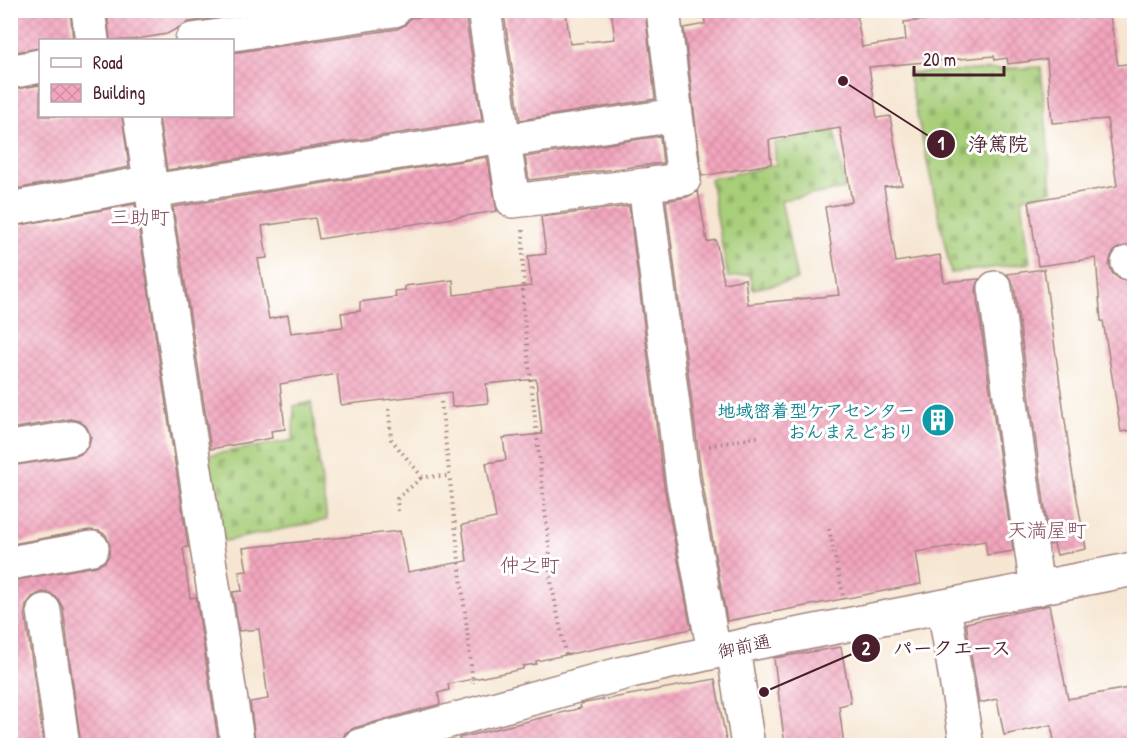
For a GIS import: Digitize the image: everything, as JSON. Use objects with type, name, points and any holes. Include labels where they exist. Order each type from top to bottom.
[{"type":"street","points":[[88,10],[93,39]]},
{"type":"street","points":[[207,29],[394,10]]},
{"type":"street","points":[[484,10],[513,201],[684,179],[663,10]]},
{"type":"street","points":[[10,72],[39,66]]},
{"type":"street","points":[[10,209],[151,187],[676,115]]},
{"type":"street","points":[[140,117],[238,746]]},
{"type":"street","points":[[645,185],[678,451],[748,746]]},
{"type":"street","points":[[995,288],[1016,333],[1037,589]]},
{"type":"street","points":[[10,448],[72,438]]},
{"type":"street","points":[[10,563],[92,548]]},
{"type":"street","name":"御前通","points":[[368,744],[575,686],[724,650],[1134,569]]},
{"type":"street","points":[[944,607],[967,746]]},
{"type":"street","points":[[44,611],[63,746]]},
{"type":"path","points":[[523,200],[523,308],[550,556],[550,576],[564,652],[575,686]]},
{"type":"path","points":[[441,402],[477,713]]},
{"type":"path","points":[[388,408],[392,439],[422,477]]},
{"type":"path","points":[[678,451],[761,436]]},
{"type":"path","points":[[398,511],[397,499],[422,477],[449,476]]},
{"type":"path","points":[[829,529],[850,625]]},
{"type":"green space","points":[[1041,67],[1052,191],[1022,198],[1030,263],[951,273],[908,73]]},
{"type":"green space","points":[[835,130],[845,189],[781,200],[797,280],[753,289],[750,274],[728,278],[710,179],[776,165],[774,143]]},
{"type":"green space","points":[[311,402],[327,520],[220,542],[204,456],[293,440],[294,406]]},
{"type":"building","points":[[10,10],[70,10],[73,39],[39,39],[39,48],[10,53]]},
{"type":"building","points":[[107,10],[221,10],[222,17],[189,22],[167,34],[137,39],[110,39]]},
{"type":"building","points":[[549,10],[550,15],[566,12],[570,44],[615,39],[611,10],[645,10],[655,99],[520,120],[504,14]]},
{"type":"building","points":[[704,10],[733,10],[733,14],[758,10],[856,10],[862,47],[906,40],[904,22],[989,14],[989,10],[1109,10],[1118,65],[1134,63],[1134,244],[1116,249],[1111,256],[1109,266],[1113,274],[1121,280],[1134,281],[1134,334],[1130,334],[1134,361],[1134,430],[1121,432],[1103,321],[1101,321],[1096,258],[1038,266],[1029,201],[1117,186],[1107,119],[1052,123],[1047,59],[1008,64],[1007,58],[995,60],[994,56],[869,67],[877,118],[890,116],[902,185],[884,187],[896,262],[940,255],[944,282],[979,279],[976,291],[1013,551],[987,555],[985,541],[916,552],[921,584],[727,621],[702,481],[666,201],[687,197],[698,191],[707,242],[716,240],[724,283],[745,279],[748,304],[839,295],[825,207],[852,202],[840,128],[769,140],[771,164],[702,176],[684,28],[705,24]]},
{"type":"building","points":[[465,13],[482,120],[167,170],[159,117],[234,117],[234,53],[397,29],[405,25],[410,18]]},
{"type":"building","points":[[39,85],[39,117],[122,117],[129,167],[10,190],[10,90]]},
{"type":"building","points":[[660,136],[663,163],[529,180],[525,157]]},
{"type":"building","points":[[487,157],[497,211],[319,239],[315,218],[262,226],[267,258],[258,259],[269,319],[288,315],[291,333],[343,327],[341,313],[360,311],[360,302],[396,297],[395,291],[405,290],[405,286],[453,280],[454,295],[531,286],[528,256],[546,254],[541,217],[629,206],[664,486],[691,629],[536,661],[536,664],[523,666],[523,669],[448,684],[449,690],[438,693],[440,704],[354,728],[345,733],[341,746],[256,746],[250,702],[268,699],[259,629],[239,631],[233,592],[242,591],[239,572],[247,571],[243,548],[400,531],[408,572],[467,561],[462,525],[496,518],[486,463],[506,460],[503,438],[542,434],[536,379],[486,384],[488,403],[452,407],[451,392],[341,405],[337,374],[280,384],[285,429],[271,431],[272,438],[211,449],[173,207]]},
{"type":"building","points":[[135,204],[188,547],[183,548],[190,598],[196,597],[219,746],[81,746],[63,608],[58,599],[50,593],[42,592],[32,597],[26,605],[25,613],[44,746],[10,746],[10,581],[96,566],[105,562],[109,555],[110,545],[106,535],[99,531],[89,530],[12,544],[10,466],[76,456],[83,453],[89,445],[91,436],[86,426],[70,419],[10,429],[10,227]]},
{"type":"building","points":[[1044,269],[1072,471],[1086,549],[1057,555],[1054,544],[1050,545],[1014,285],[1007,274]]},
{"type":"building","points":[[1049,605],[1068,699],[1134,687],[1134,746],[1055,746],[1051,725],[1004,735],[997,699],[979,703],[966,623]]},
{"type":"building","points":[[841,647],[851,703],[839,706],[844,746],[785,746],[774,658]]},
{"type":"building","points":[[715,679],[727,746],[459,746],[459,738],[581,708],[580,704]]},
{"type":"place","name":"浄篤院","points":[[843,81]]},
{"type":"place","name":"地域密着型ケアセンター おんまえどおり","points":[[938,420]]},
{"type":"place","name":"パークエース","points":[[764,692]]},
{"type":"district","name":"三助町","points":[[140,216]]},
{"type":"district","name":"天満屋町","points":[[1047,529]]},
{"type":"district","name":"仲之町","points":[[530,564]]}]
